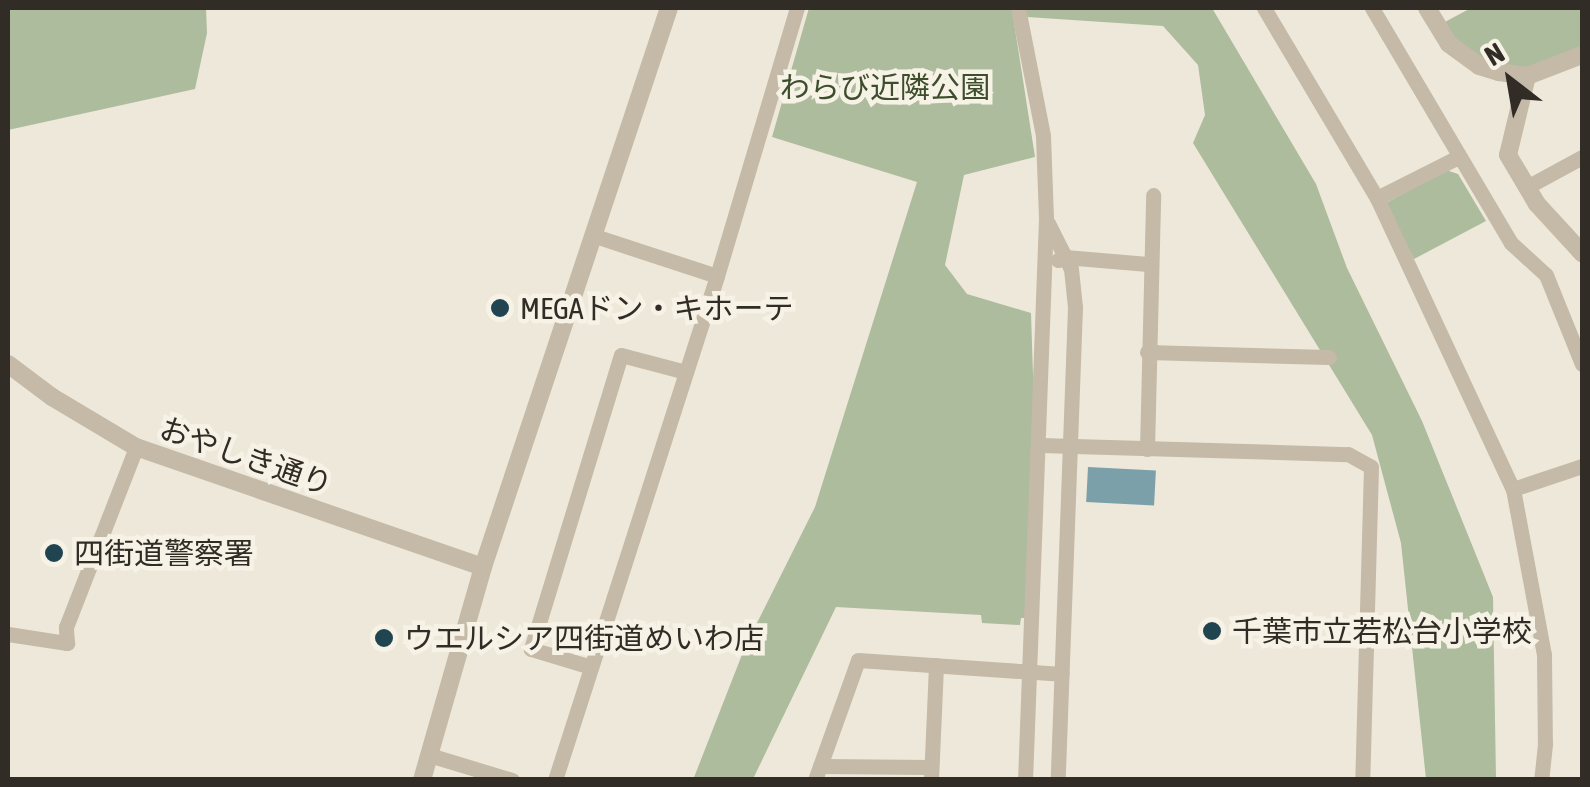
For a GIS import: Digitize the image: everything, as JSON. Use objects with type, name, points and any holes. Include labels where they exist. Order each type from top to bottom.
[{"type":"street","points":[[422,780],[484,567],[669,8]]},
{"type":"street","points":[[554,780],[718,276],[797,8]]},
{"type":"street","points":[[1018,8],[1043,136],[1046,219],[1025,780]]},
{"type":"street","points":[[1264,8],[1376,198],[1513,490],[1544,655],[1546,744],[1541,780]]},
{"type":"street","points":[[1372,8],[1511,244],[1546,276],[1582,364]]},
{"type":"street","points":[[1434,10],[1449,44],[1463,56],[1499,72],[1526,76],[1582,55]]},
{"type":"street","points":[[1526,76],[1508,155],[1527,187],[1582,254]]},
{"type":"street","points":[[1376,198],[1458,157]]},
{"type":"street","points":[[1527,187],[1582,157]]},
{"type":"street","points":[[1146,449],[1148,264],[1153,195]]},
{"type":"street","points":[[1046,219],[1071,270],[1075,307],[1058,780]]},
{"type":"street","points":[[595,236],[718,276]]},
{"type":"street","points":[[1045,267],[1064,257],[1148,264]]},
{"type":"street","points":[[1147,352],[1329,357]]},
{"type":"street","points":[[591,667],[531,649],[621,354],[686,372]]},
{"type":"street","name":"おやしき通り","points":[[8,364],[52,398],[136,447],[484,567]]},
{"type":"street","points":[[1040,445],[1348,454],[1370,467],[1362,780]]},
{"type":"street","points":[[8,634],[67,643],[66,627],[136,447]]},
{"type":"street","points":[[1513,490],[1582,466]]},
{"type":"street","points":[[936,665],[931,774],[817,772],[858,660],[1030,671],[1062,674]]},
{"type":"street","points":[[429,755],[512,780]]},
{"type":"green space","points":[[8,8],[206,8],[207,33],[195,89],[8,130]]},
{"type":"green space","name":"わらび近隣公園","points":[[809,8],[1212,8],[1316,184],[1347,268],[1422,421],[1493,597],[1496,779],[1426,779],[1401,543],[1372,435],[1193,143],[1205,115],[1198,65],[1163,26],[1013,16],[1035,157],[964,175],[945,265],[967,294],[1031,313],[1035,437],[1025,618],[1021,618],[1020,625],[982,623],[981,615],[836,607],[753,779],[693,780],[745,647],[815,507],[917,182],[772,137]]},
{"type":"green space","points":[[1471,8],[1582,8],[1582,46],[1535,68],[1493,66],[1453,41],[1443,23]]},
{"type":"green space","points":[[1446,170],[1458,174],[1486,221],[1414,259],[1386,203]]},
{"type":"water","points":[[1088,467],[1156,471],[1154,506],[1086,502]]},
{"type":"place","name":"MEGAドン・キホーテ","points":[[500,308]]},
{"type":"place","name":"四街道警察署","points":[[54,553]]},
{"type":"place","name":"千葉市立若松台小学校","points":[[1212,631]]},
{"type":"place","name":"ウエルシア四街道めいわ店","points":[[384,638]]}]
